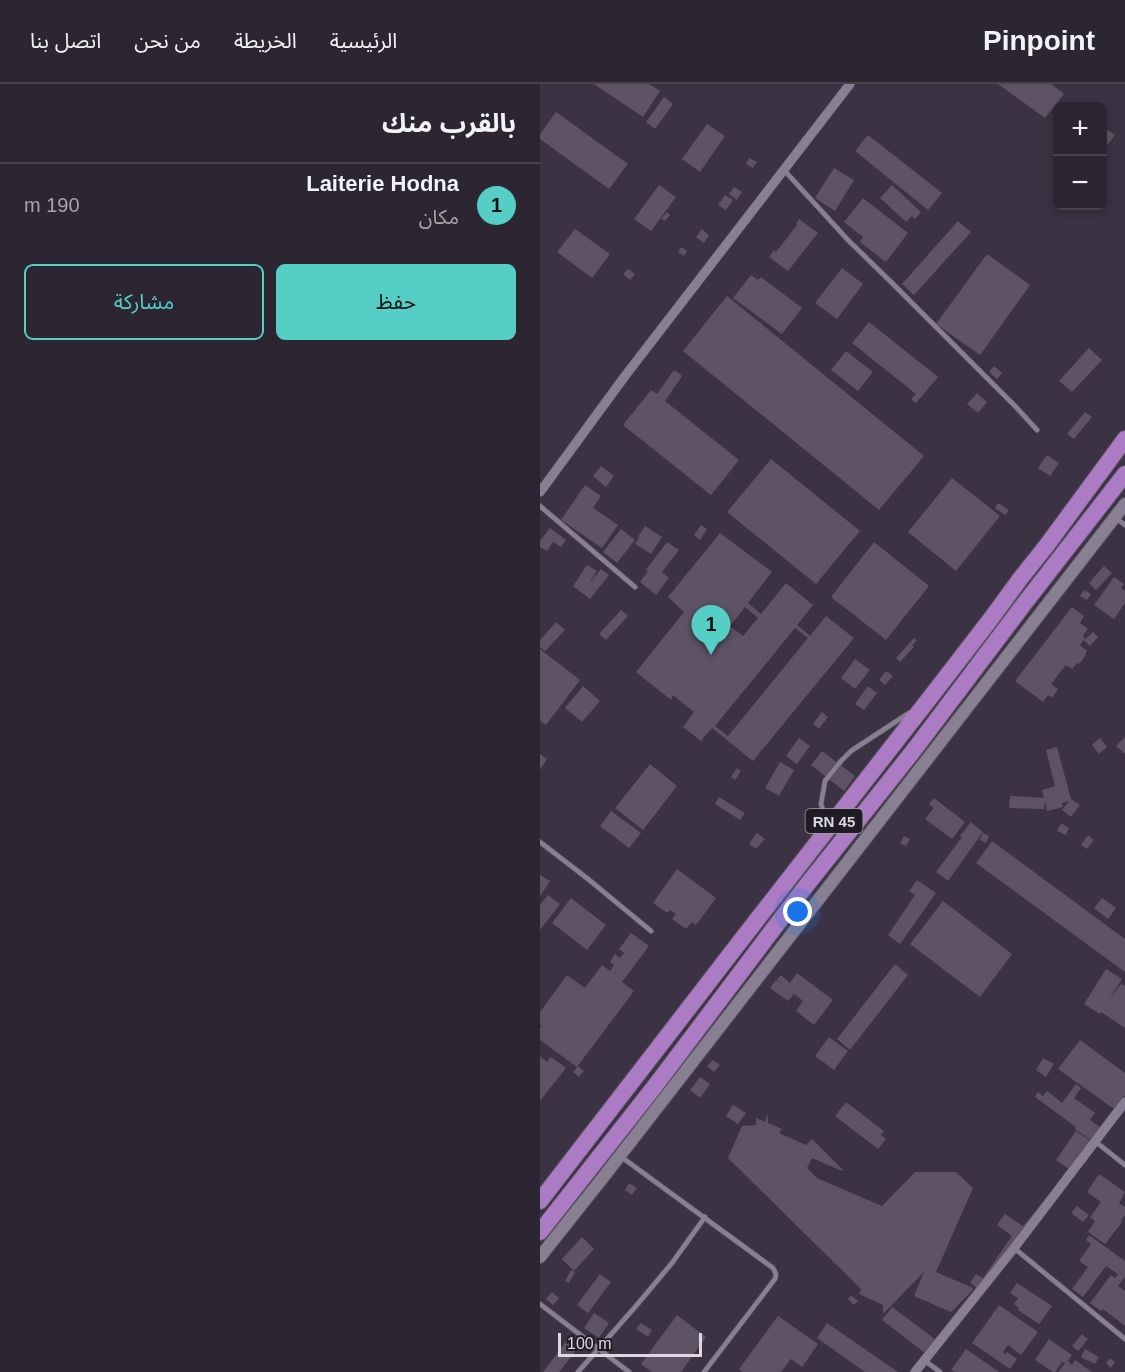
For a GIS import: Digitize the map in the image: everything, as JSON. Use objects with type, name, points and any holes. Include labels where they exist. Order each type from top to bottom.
[{"type":"highway","name":"RN 45","points":[[540,1201],[930,699],[1125,439]]},
{"type":"highway","name":"RN 45","points":[[540,1232],[612,1154],[802,891],[914,750],[1125,474]]},
{"type":"highway","points":[[588,1139],[612,1154]]},
{"type":"main road","points":[[540,1257],[612,1154],[1125,504]]},
{"type":"street","points":[[540,492],[625,376],[850,84]]},
{"type":"street","points":[[915,1372],[1014,1248],[1125,1102]]},
{"type":"lane","points":[[783,170],[848,240],[1037,430]]},
{"type":"lane","points":[[540,506],[634,587]]},
{"type":"lane","points":[[1114,517],[1125,525]]},
{"type":"lane","points":[[844,840],[829,828],[821,804],[825,781],[851,751],[930,699],[943,711]]},
{"type":"lane","points":[[540,842],[651,932]]},
{"type":"lane","points":[[1096,1142],[1125,1165]]},
{"type":"lane","points":[[612,1154],[705,1217],[773,1268],[776,1274],[775,1279],[704,1372]]},
{"type":"lane","points":[[578,1372],[672,1263],[705,1217]]},
{"type":"lane","points":[[1014,1248],[1125,1339]]},
{"type":"lane","points":[[540,1304],[630,1372]]},
{"type":"lane","points":[[924,1360],[940,1372]]},
{"type":"building","points":[[594,84],[649,84],[660,91],[643,117]]},
{"type":"building","points":[[998,84],[1051,84],[1064,94],[1058,102],[1053,102],[1053,108],[1045,118]]},
{"type":"building","points":[[664,97],[673,104],[655,129],[646,122]]},
{"type":"building","points":[[556,112],[628,164],[609,189],[540,139],[540,134]]},
{"type":"building","points":[[707,124],[725,136],[700,172],[682,159]]},
{"type":"building","points":[[1107,129],[1115,135],[1107,145]]},
{"type":"building","points":[[868,135],[942,193],[928,210],[855,151]]},
{"type":"building","points":[[749,158],[757,162],[753,168],[746,164]]},
{"type":"building","points":[[834,168],[854,180],[835,211],[815,198]]},
{"type":"building","points":[[659,185],[676,197],[651,231],[634,219]]},
{"type":"building","points":[[892,185],[921,212],[915,219],[912,216],[906,222],[880,198]]},
{"type":"building","points":[[734,187],[742,192],[737,200],[729,194]]},
{"type":"building","points":[[725,195],[733,200],[726,210],[718,205]]},
{"type":"building","points":[[863,198],[908,233],[886,262],[860,242],[863,237],[844,222]]},
{"type":"building","points":[[667,212],[670,215],[665,221],[661,219]]},
{"type":"building","points":[[799,219],[818,233],[788,271],[769,257],[774,250],[776,252]]},
{"type":"building","points":[[958,221],[971,232],[914,295],[902,284]]},
{"type":"building","points":[[575,229],[610,254],[592,278],[557,252]]},
{"type":"building","points":[[702,229],[709,235],[704,243],[696,237]]},
{"type":"building","points":[[681,247],[687,251],[684,256],[678,252]]},
{"type":"building","points":[[987,254],[1030,285],[980,355],[936,324]]},
{"type":"building","points":[[842,268],[863,284],[837,319],[815,303]]},
{"type":"building","points":[[628,269],[635,274],[630,280],[623,274]]},
{"type":"building","points":[[751,275],[758,280],[761,277],[802,308],[782,334],[733,298]]},
{"type":"building","points":[[727,296],[924,456],[879,510],[683,351]]},
{"type":"building","points":[[869,322],[938,377],[916,403],[911,399],[916,394],[852,343]]},
{"type":"building","points":[[1089,348],[1102,360],[1072,392],[1059,381]]},
{"type":"building","points":[[846,351],[873,372],[858,391],[831,370]]},
{"type":"building","points":[[994,366],[1002,373],[997,379],[989,372]]},
{"type":"building","points":[[674,370],[682,376],[665,401],[739,460],[711,495],[623,425],[651,390],[657,394]]},
{"type":"building","points":[[977,393],[987,402],[978,413],[967,404]]},
{"type":"building","points":[[1085,412],[1092,417],[1074,439],[1067,434]]},
{"type":"building","points":[[1047,455],[1059,463],[1050,476],[1038,468]]},
{"type":"building","points":[[771,459],[860,531],[816,584],[727,512]]},
{"type":"building","points":[[601,466],[614,476],[606,487],[593,476]]},
{"type":"building","points":[[952,478],[1000,516],[956,571],[908,532]]},
{"type":"building","points":[[585,485],[601,496],[593,508],[618,525],[602,548],[561,520]]},
{"type":"building","points":[[998,503],[1009,510],[1005,515],[995,508]]},
{"type":"building","points":[[701,525],[707,529],[700,540],[694,535]]},
{"type":"building","points":[[645,526],[662,537],[651,554],[635,544]]},
{"type":"building","points":[[550,528],[566,540],[561,547],[553,542],[547,551],[540,547],[540,541]]},
{"type":"building","points":[[621,529],[635,540],[617,563],[603,552]]},
{"type":"building","points":[[720,533],[772,572],[748,603],[761,614],[786,583],[813,605],[797,625],[810,636],[826,616],[854,638],[753,761],[712,728],[701,741],[683,727],[694,712],[673,695],[671,700],[636,672],[684,612],[668,597]],"holes":[[[745,607],[758,618],[743,636],[730,626]],[[795,628],[808,638],[728,736],[715,726]]]},
{"type":"building","points":[[667,542],[679,550],[662,572],[669,578],[656,595],[640,582]]},
{"type":"building","points":[[874,542],[929,586],[886,640],[831,597]]},
{"type":"building","points":[[587,565],[597,571],[588,585],[601,569],[609,575],[590,599],[573,586]]},
{"type":"building","points":[[1104,566],[1112,573],[1096,590],[1089,583]]},
{"type":"building","points":[[1114,577],[1124,584],[1121,588],[1125,591],[1125,603],[1114,619],[1094,605]]},
{"type":"building","points":[[1084,590],[1091,594],[1087,600],[1080,596]]},
{"type":"building","points":[[1072,607],[1084,616],[1080,623],[1088,629],[1080,645],[1087,651],[1086,655],[1072,669],[1066,665],[1051,684],[1058,689],[1052,698],[1048,695],[1043,702],[1015,681]]},
{"type":"building","points":[[621,610],[628,616],[606,640],[599,634]]},
{"type":"building","points":[[556,622],[565,630],[545,651],[540,647],[540,640]]},
{"type":"building","points":[[1093,632],[1098,637],[1090,646],[1084,640]]},
{"type":"building","points":[[914,638],[917,640],[912,645],[914,647],[900,662],[896,658]]},
{"type":"building","points":[[540,649],[580,680],[546,725],[540,721]]},
{"type":"building","points":[[855,659],[870,670],[855,689],[841,678]]},
{"type":"building","points":[[886,671],[893,676],[885,685],[879,680]]},
{"type":"building","points":[[583,686],[600,701],[582,722],[565,708]]},
{"type":"building","points":[[868,686],[877,693],[864,710],[855,704]]},
{"type":"building","points":[[822,712],[828,717],[819,729],[813,724]]},
{"type":"building","points":[[1125,737],[1125,754],[1116,746]]},
{"type":"building","points":[[799,738],[810,746],[797,764],[786,756]]},
{"type":"building","points":[[1100,738],[1107,747],[1099,754],[1092,745]]},
{"type":"building","points":[[1057,747],[1071,799],[1080,805],[1071,817],[1062,810],[1069,801],[1062,803],[1063,807],[1047,811],[1045,801],[1044,809],[1009,808],[1010,796],[1044,798],[1042,790],[1055,786],[1046,750]]},
{"type":"building","points":[[822,751],[855,776],[844,791],[811,765]]},
{"type":"building","points":[[540,754],[547,759],[540,770]]},
{"type":"building","points":[[780,762],[794,770],[779,796],[765,788]]},
{"type":"building","points":[[650,764],[677,786],[643,830],[615,808]]},
{"type":"building","points":[[737,768],[741,771],[735,780],[731,777]]},
{"type":"building","points":[[719,797],[745,813],[740,820],[715,804]]},
{"type":"building","points":[[934,798],[965,822],[952,839],[925,819],[934,808],[929,804]]},
{"type":"building","points":[[611,811],[641,833],[629,848],[600,826]]},
{"type":"building","points":[[971,822],[983,832],[948,881],[936,872]]},
{"type":"building","points":[[1061,823],[1069,828],[1066,835],[1057,831]]},
{"type":"building","points":[[757,833],[765,839],[756,849],[749,844]]},
{"type":"building","points":[[983,833],[989,836],[986,843],[980,840]]},
{"type":"building","points":[[1088,835],[1094,840],[1087,849],[1081,845]]},
{"type":"building","points":[[904,836],[910,839],[906,846],[900,843]]},
{"type":"building","points":[[992,841],[1125,939],[1125,972],[976,863]]},
{"type":"building","points":[[677,869],[716,898],[696,925],[692,922],[686,929],[672,919],[676,914],[670,910],[667,913],[653,903]]},
{"type":"building","points":[[540,875],[550,881],[540,896]]},
{"type":"building","points":[[917,880],[936,893],[900,944],[888,935],[915,895],[909,891]]},
{"type":"building","points":[[548,895],[560,904],[540,930],[540,905]]},
{"type":"building","points":[[571,898],[606,925],[587,950],[552,923]]},
{"type":"building","points":[[1102,898],[1116,908],[1108,919],[1094,908]]},
{"type":"building","points":[[943,901],[1012,954],[980,997],[910,944]]},
{"type":"building","points":[[631,933],[649,946],[622,982],[634,991],[577,1067],[540,1040],[542,1026],[540,1025],[540,1012],[567,975],[585,988],[602,965],[610,971],[614,965],[610,962],[615,954],[620,958],[624,953],[619,949]]},
{"type":"building","points":[[895,964],[908,975],[850,1050],[837,1039]]},
{"type":"building","points":[[1106,969],[1122,979],[1109,1000],[1121,984],[1125,986],[1125,1028],[1084,1004]]},
{"type":"building","points":[[797,973],[833,1000],[814,1025],[796,1011],[803,1001],[794,994],[788,1001],[770,988],[776,980],[785,986],[777,980],[781,975],[790,983]]},
{"type":"building","points":[[829,1037],[848,1051],[834,1070],[815,1056]]},
{"type":"building","points":[[1080,1040],[1125,1073],[1125,1095],[1114,1109],[1058,1069]]},
{"type":"building","points":[[540,1056],[547,1062],[551,1057],[566,1068],[540,1101]]},
{"type":"building","points":[[1043,1058],[1054,1064],[1046,1077],[1036,1070]]},
{"type":"building","points":[[713,1060],[720,1065],[714,1072],[707,1066]]},
{"type":"building","points":[[578,1066],[584,1071],[579,1077],[573,1072]]},
{"type":"building","points":[[700,1077],[710,1084],[700,1098],[690,1090]]},
{"type":"building","points":[[1076,1084],[1081,1088],[1074,1098],[1095,1113],[1090,1120],[1101,1128],[1092,1141],[1035,1097],[1038,1092],[1043,1096],[1047,1091],[1062,1103]]},
{"type":"building","points":[[846,1102],[884,1131],[881,1135],[886,1139],[878,1149],[835,1116]]},
{"type":"building","points":[[733,1105],[746,1113],[738,1124],[726,1116]]},
{"type":"building","points":[[768,1114],[768,1123],[782,1129],[779,1133],[806,1145],[812,1139],[843,1170],[812,1158],[807,1168],[817,1178],[882,1206],[915,1172],[956,1172],[973,1188],[936,1272],[973,1288],[972,1291],[951,1312],[914,1296],[924,1272],[883,1314],[883,1305],[859,1294],[861,1289],[728,1158],[742,1126],[756,1125],[756,1118],[765,1122]]},
{"type":"building","points":[[1076,1131],[1095,1144],[1075,1173],[1056,1160]]},
{"type":"building","points":[[1099,1174],[1125,1192],[1119,1203],[1125,1207],[1125,1215],[1105,1244],[1088,1232],[1095,1221],[1090,1217],[1101,1202],[1087,1192]]},
{"type":"building","points":[[629,1183],[637,1188],[632,1195],[625,1190]]},
{"type":"building","points":[[1042,1203],[1047,1208],[983,1292],[970,1283],[976,1274],[983,1278],[1012,1236],[997,1225],[1005,1214],[1023,1226]]},
{"type":"building","points":[[1077,1206],[1089,1215],[1083,1222],[1071,1213]]},
{"type":"building","points":[[1089,1235],[1125,1261],[1125,1277],[1118,1286],[1125,1291],[1125,1326],[1103,1309],[1101,1311],[1090,1303],[1111,1275],[1115,1278],[1118,1274],[1106,1266],[1083,1297],[1072,1289],[1088,1267],[1079,1261],[1091,1244],[1086,1240]]},
{"type":"building","points":[[582,1237],[594,1249],[574,1271],[562,1259]]},
{"type":"building","points":[[571,1270],[575,1272],[569,1283],[565,1281]]},
{"type":"building","points":[[600,1274],[611,1282],[588,1313],[577,1305]]},
{"type":"building","points":[[1017,1283],[1052,1306],[1039,1324],[1018,1310],[1019,1308],[1014,1304],[1018,1298],[1010,1293]]},
{"type":"building","points":[[552,1292],[559,1298],[553,1305],[546,1299]]},
{"type":"building","points":[[851,1295],[858,1301],[854,1305],[848,1299]]},
{"type":"building","points":[[999,1305],[1038,1332],[1021,1355],[1008,1345],[1003,1352],[1017,1359],[1010,1369],[972,1343]]},
{"type":"building","points":[[892,1307],[935,1339],[925,1353],[882,1320]]},
{"type":"building","points":[[594,1313],[609,1323],[599,1338],[584,1328]]},
{"type":"building","points":[[677,1315],[706,1337],[681,1372],[652,1372],[641,1364]]},
{"type":"building","points":[[778,1316],[818,1344],[802,1367],[791,1359],[781,1372],[743,1372],[739,1369]]},
{"type":"building","points":[[641,1323],[652,1330],[648,1337],[636,1329]]},
{"type":"building","points":[[827,1323],[898,1372],[865,1372],[817,1338]]},
{"type":"building","points":[[1082,1334],[1088,1339],[1078,1351],[1072,1346]]},
{"type":"building","points":[[1049,1339],[1072,1355],[1068,1361],[1072,1365],[1075,1360],[1092,1372],[1058,1372],[1065,1363],[1062,1362],[1053,1372],[1035,1360]]},
{"type":"building","points":[[567,1340],[578,1348],[559,1372],[543,1372]]},
{"type":"building","points":[[966,1349],[999,1372],[955,1372],[951,1370]]},
{"type":"building","points":[[1085,1349],[1099,1357],[1095,1364],[1081,1357]]},
{"type":"building","points":[[1110,1358],[1115,1362],[1111,1368],[1106,1363]]},
{"type":"place","name":"Laiterie Hodna","points":[[711,655]]}]
